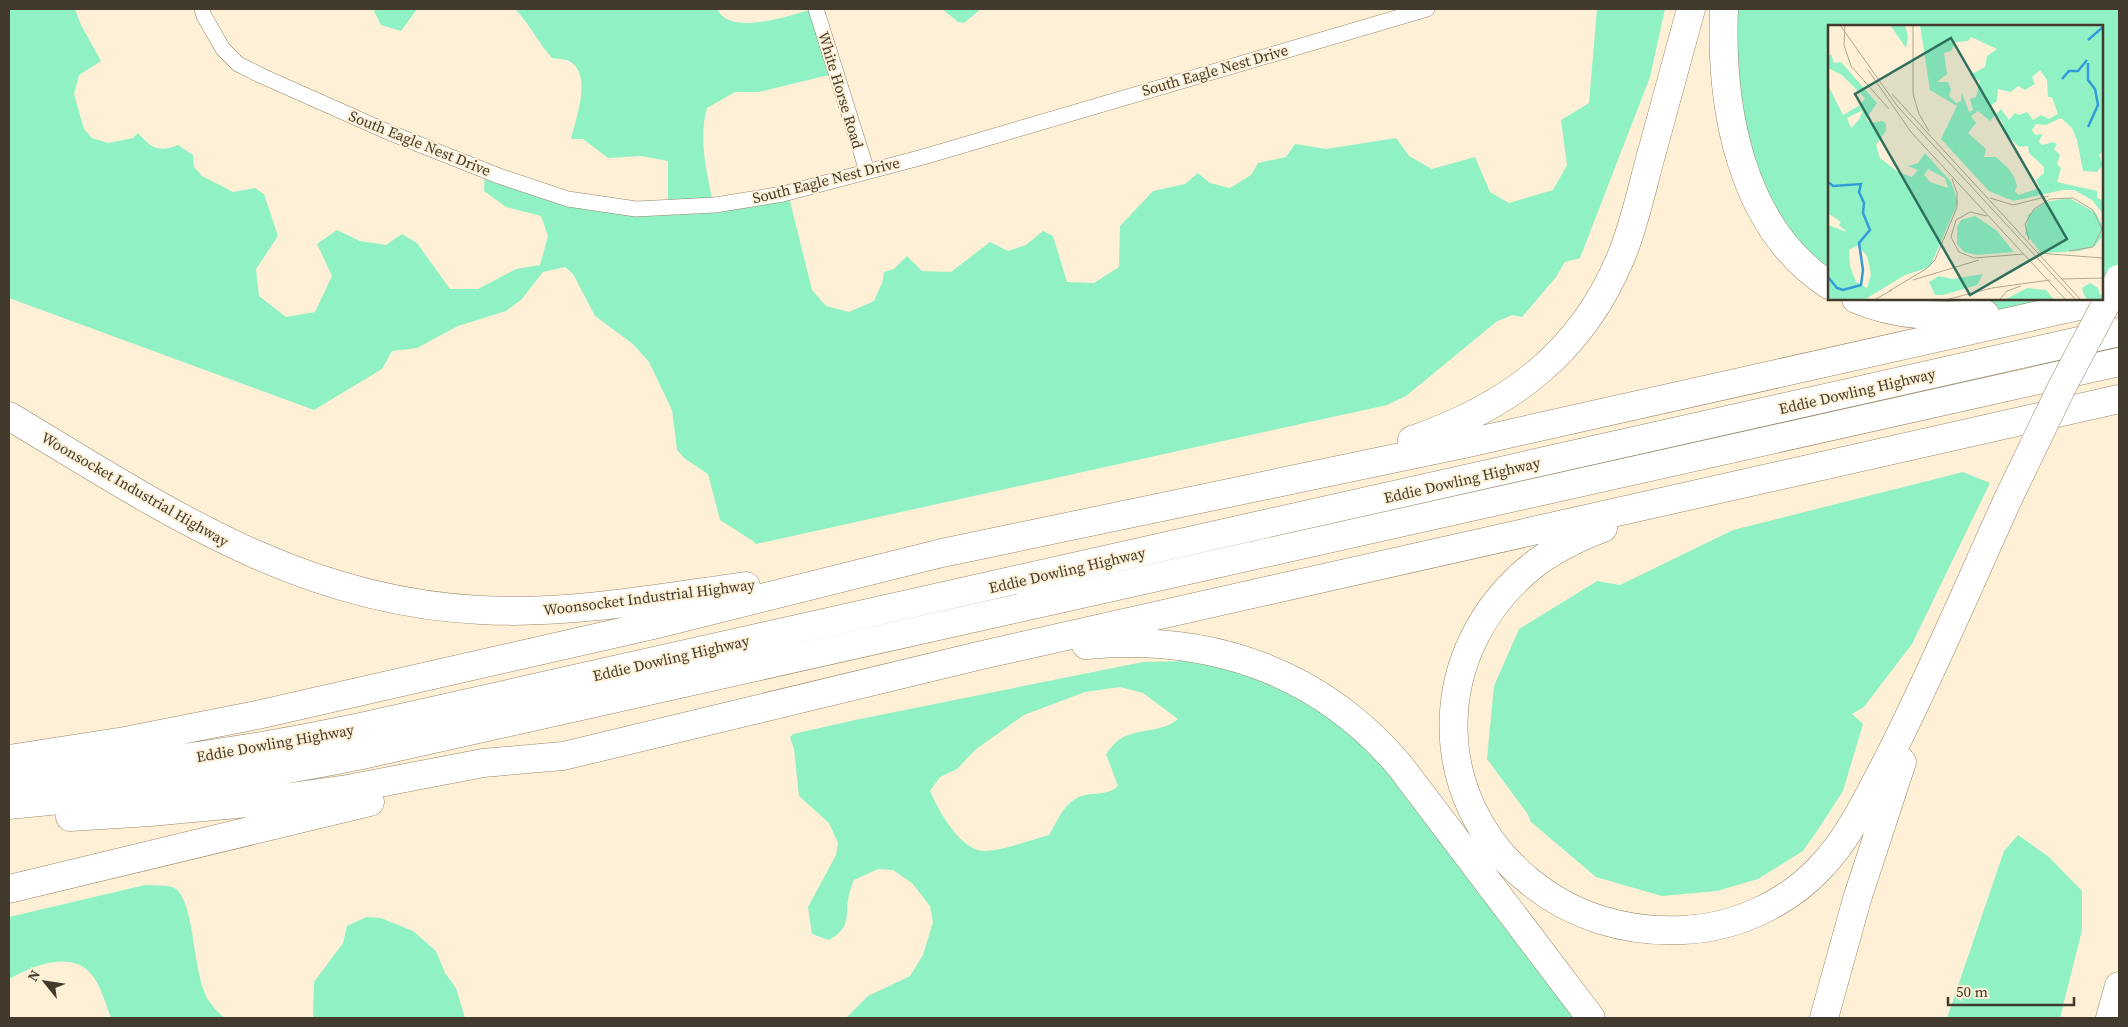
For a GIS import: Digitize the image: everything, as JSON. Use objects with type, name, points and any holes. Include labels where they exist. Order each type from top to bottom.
[{"type":"highway","points":[[1227,494],[1410,441],[1446,428],[1482,411],[1517,390],[1564,347],[1578,331],[1602,295],[1629,238],[1691,9]]},
{"type":"highway","points":[[1724,9],[1723,60],[1725,84],[1734,130],[1749,180],[1762,210],[1783,244],[1828,284]]},
{"type":"highway","points":[[1738,485],[1606,527],[1566,544],[1547,555],[1516,581],[1488,612],[1468,649],[1461,668],[1454,708],[1454,749],[1462,786],[1477,821],[1498,851],[1524,877],[1564,905],[1596,919],[1632,928],[1651,930],[1691,930],[1711,927],[1744,918],[1769,907],[1805,883],[1821,867],[1848,832],[1902,732],[2008,499],[2062,387],[2119,279]]},
{"type":"highway","points":[[9,760],[125,741],[267,712],[657,624],[942,552],[1227,494],[1478,440],[2119,297]]},
{"type":"highway","points":[[1859,300],[1897,312],[1938,316],[2081,306]]},
{"type":"highway","name":"Eddie Dowling Highway","points":[[9,777],[180,760],[240,751],[352,729],[2119,332]]},
{"type":"highway","name":"Eddie Dowling Highway","points":[[9,805],[178,787],[301,768],[2119,362]]},
{"type":"highway","points":[[9,888],[982,655],[2119,399]]},
{"type":"highway","name":"Woonsocket Industrial Highway","points":[[9,416],[164,509],[241,549],[300,573],[339,586],[389,599],[422,604],[512,611],[595,606],[760,584],[942,552]]},
{"type":"highway","points":[[1824,1018],[1857,899],[1898,772],[1938,664],[2008,499]]},
{"type":"highway","points":[[982,655],[1111,643],[1175,645],[1219,653],[1262,666],[1320,695],[1371,734],[1400,766],[1591,1018]]},
{"type":"highway","points":[[9,820],[150,812],[247,803],[348,789],[484,763],[563,756]]},
{"type":"highway","points":[[2110,1018],[2119,986]]},
{"type":"street","name":"South Eagle Nest Drive","points":[[202,9],[223,49],[238,64],[262,76],[388,132],[499,176],[568,199],[636,209],[715,205],[783,194],[867,170],[923,157],[1427,9]]},
{"type":"street","name":"White Horse Road","points":[[816,9],[867,170]]},
{"type":"green space","points":[[9,9],[75,9],[81,25],[101,61],[79,75],[74,94],[84,129],[92,138],[108,143],[133,138],[138,133],[156,148],[166,149],[178,145],[193,155],[194,167],[202,176],[233,192],[255,188],[264,194],[278,236],[256,269],[259,296],[286,317],[315,312],[332,276],[317,244],[337,230],[360,241],[386,245],[402,234],[417,243],[450,289],[478,289],[516,269],[540,265],[548,236],[541,216],[506,207],[484,191],[485,169],[634,209],[668,202],[668,161],[641,156],[608,158],[583,139],[571,139],[581,96],[580,74],[575,66],[567,60],[552,58],[515,9],[717,9],[724,17],[734,22],[747,23],[762,22],[813,9],[833,74],[759,92],[735,92],[707,108],[703,132],[704,156],[713,203],[788,193],[812,290],[826,306],[849,312],[874,301],[882,283],[884,272],[894,269],[907,256],[922,271],[951,272],[990,242],[1008,251],[1026,245],[1043,231],[1053,236],[1067,282],[1094,283],[1119,267],[1120,226],[1153,191],[1185,184],[1198,173],[1210,183],[1230,188],[1251,175],[1258,163],[1286,157],[1295,144],[1326,149],[1396,138],[1409,156],[1432,169],[1475,157],[1490,192],[1509,203],[1553,190],[1567,165],[1561,120],[1589,103],[1597,9],[1665,9],[1650,77],[1580,258],[1565,262],[1556,277],[1522,317],[1512,315],[1496,322],[1406,396],[1387,405],[756,544],[720,520],[708,474],[684,458],[677,450],[672,410],[649,362],[633,344],[595,316],[573,274],[565,267],[543,272],[521,300],[506,311],[458,326],[417,348],[392,351],[382,369],[314,410],[9,298]]},
{"type":"green space","points":[[373,9],[417,9],[401,31],[381,25]]},
{"type":"green space","points":[[942,9],[981,9],[964,23],[958,22]]},
{"type":"green space","points":[[1733,9],[2119,9],[2119,273],[2103,300],[2103,25],[1828,25],[1828,277],[1782,230],[1746,158]]},
{"type":"green space","points":[[1876,300],[2103,300],[1990,315]]},
{"type":"green space","points":[[1963,472],[1990,483],[1912,644],[1864,707],[1852,714],[1863,724],[1843,791],[1803,851],[1758,879],[1717,891],[1662,896],[1596,877],[1531,822],[1527,813],[1487,759],[1494,686],[1519,629],[1597,581],[1620,585],[1733,530]]},
{"type":"green space","points":[[1188,651],[1335,702],[1593,1018],[846,1018],[868,996],[910,976],[923,955],[933,922],[930,906],[912,883],[893,870],[878,869],[854,880],[849,895],[845,925],[837,935],[829,940],[812,934],[808,907],[836,855],[838,843],[829,823],[799,796],[794,749],[790,737],[793,734],[855,720],[1143,662],[1185,661]],"holes":[[[1120,687],[1143,693],[1178,719],[1164,727],[1131,734],[1116,742],[1106,754],[1118,786],[1109,792],[1082,796],[1072,801],[1061,814],[1049,835],[1009,847],[985,851],[967,844],[945,819],[930,791],[940,777],[957,769],[975,750],[1024,715],[1085,692]]]},
{"type":"green space","points":[[2018,835],[2049,857],[2082,891],[2082,930],[2060,1018],[1947,1018],[2004,851]]},
{"type":"green space","points":[[145,885],[173,887],[182,898],[191,925],[199,975],[209,1001],[224,1018],[111,1018],[101,990],[92,975],[84,967],[63,961],[40,965],[9,979],[9,917]]},
{"type":"green space","points":[[366,917],[381,918],[413,931],[436,951],[445,973],[456,988],[465,1018],[313,1018],[314,982],[343,943],[347,926]]}]
